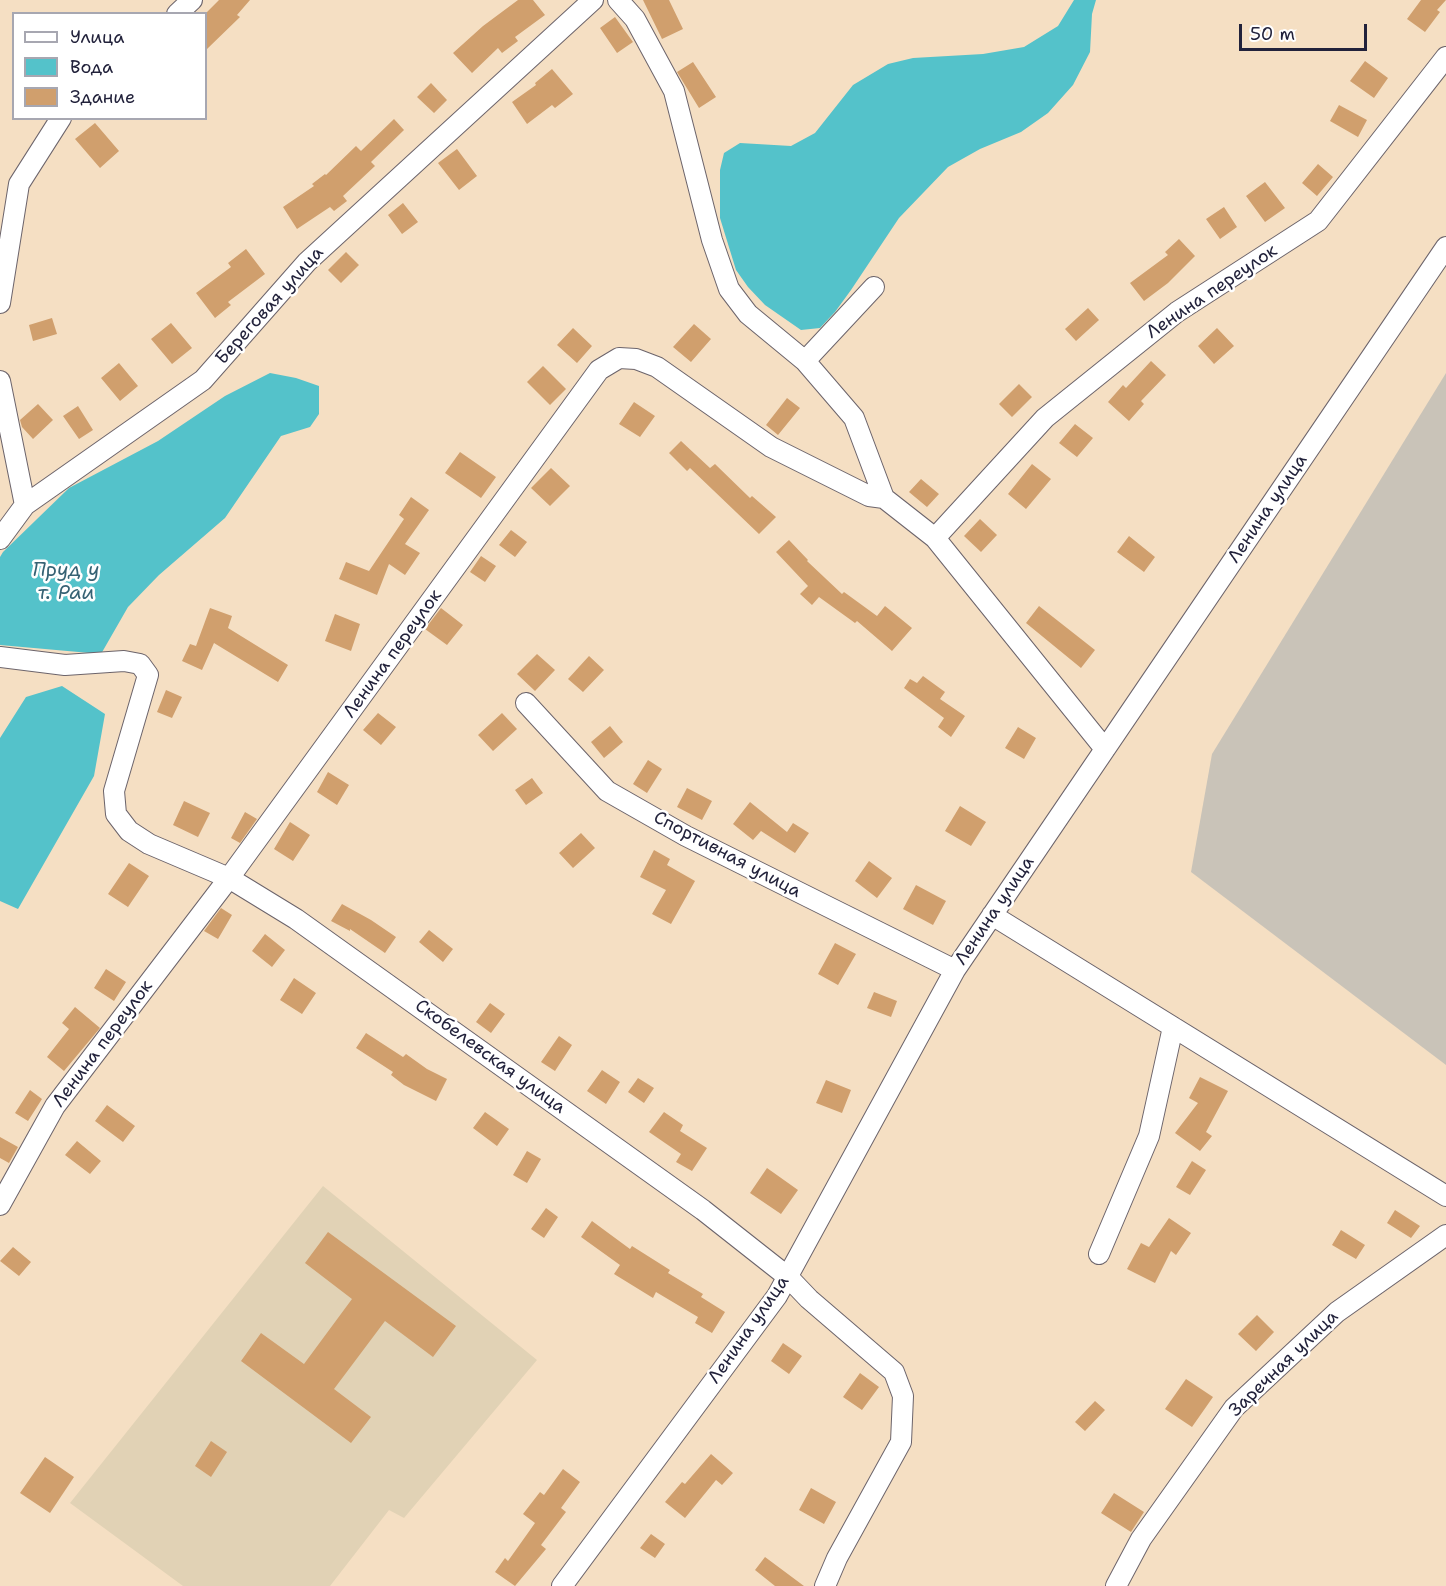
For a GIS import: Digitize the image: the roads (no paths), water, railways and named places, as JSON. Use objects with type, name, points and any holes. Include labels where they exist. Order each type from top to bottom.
[{"type":"street","points":[[179,12],[192,0]]},
{"type":"street","name":"Береговая улица","points":[[0,539],[25,505],[203,380],[307,262],[593,0]]},
{"type":"street","points":[[618,0],[635,19],[674,91],[712,240],[729,289],[748,314],[805,361],[854,418],[884,498],[935,537],[1105,749]]},
{"type":"street","name":"Ленина переулок","points":[[935,537],[1045,418],[1177,312],[1318,221],[1446,57]]},
{"type":"street","points":[[0,303],[19,184],[59,120]]},
{"type":"street","name":"Ленина улица","points":[[562,1586],[777,1296],[955,970],[1446,246]]},
{"type":"street","points":[[805,361],[874,287]]},
{"type":"street","name":"Ленина переулок","points":[[0,1205],[55,1106],[229,878],[599,370],[619,358],[636,359],[657,367],[771,447],[868,496],[884,498]]},
{"type":"street","points":[[0,381],[25,505]]},
{"type":"street","name":"Скобелевская улица","points":[[0,657],[65,665],[124,661],[140,664],[148,675],[114,791],[116,814],[129,831],[149,844],[229,878],[296,918],[703,1210],[788,1277],[809,1299],[894,1372],[903,1396],[901,1442],[837,1558],[825,1586]]},
{"type":"street","name":"Спортивная улица","points":[[526,703],[607,791],[686,836],[955,970]]},
{"type":"street","points":[[992,915],[1446,1196]]},
{"type":"street","points":[[1099,1254],[1149,1136],[1173,1027]]},
{"type":"street","name":"Заречная улица","points":[[1116,1586],[1141,1539],[1234,1408],[1336,1312],[1446,1235]]},
{"type":"water","points":[[1074,0],[1096,0],[1092,14],[1090,52],[1073,85],[1048,113],[1021,132],[980,149],[948,167],[899,218],[851,290],[820,328],[801,330],[765,305],[748,287],[736,270],[720,218],[720,170],[724,153],[740,143],[791,146],[815,133],[853,85],[888,64],[913,58],[983,54],[1024,47],[1058,26]]},
{"type":"water","name":"Пруд у т. Раи","points":[[270,373],[296,378],[319,386],[319,414],[310,427],[281,436],[225,518],[159,575],[128,607],[101,654],[0,645],[0,557],[3,552],[69,488],[158,441],[225,396]]},
{"type":"water","points":[[62,686],[105,714],[94,776],[18,909],[0,901],[0,738],[26,697]]}]
